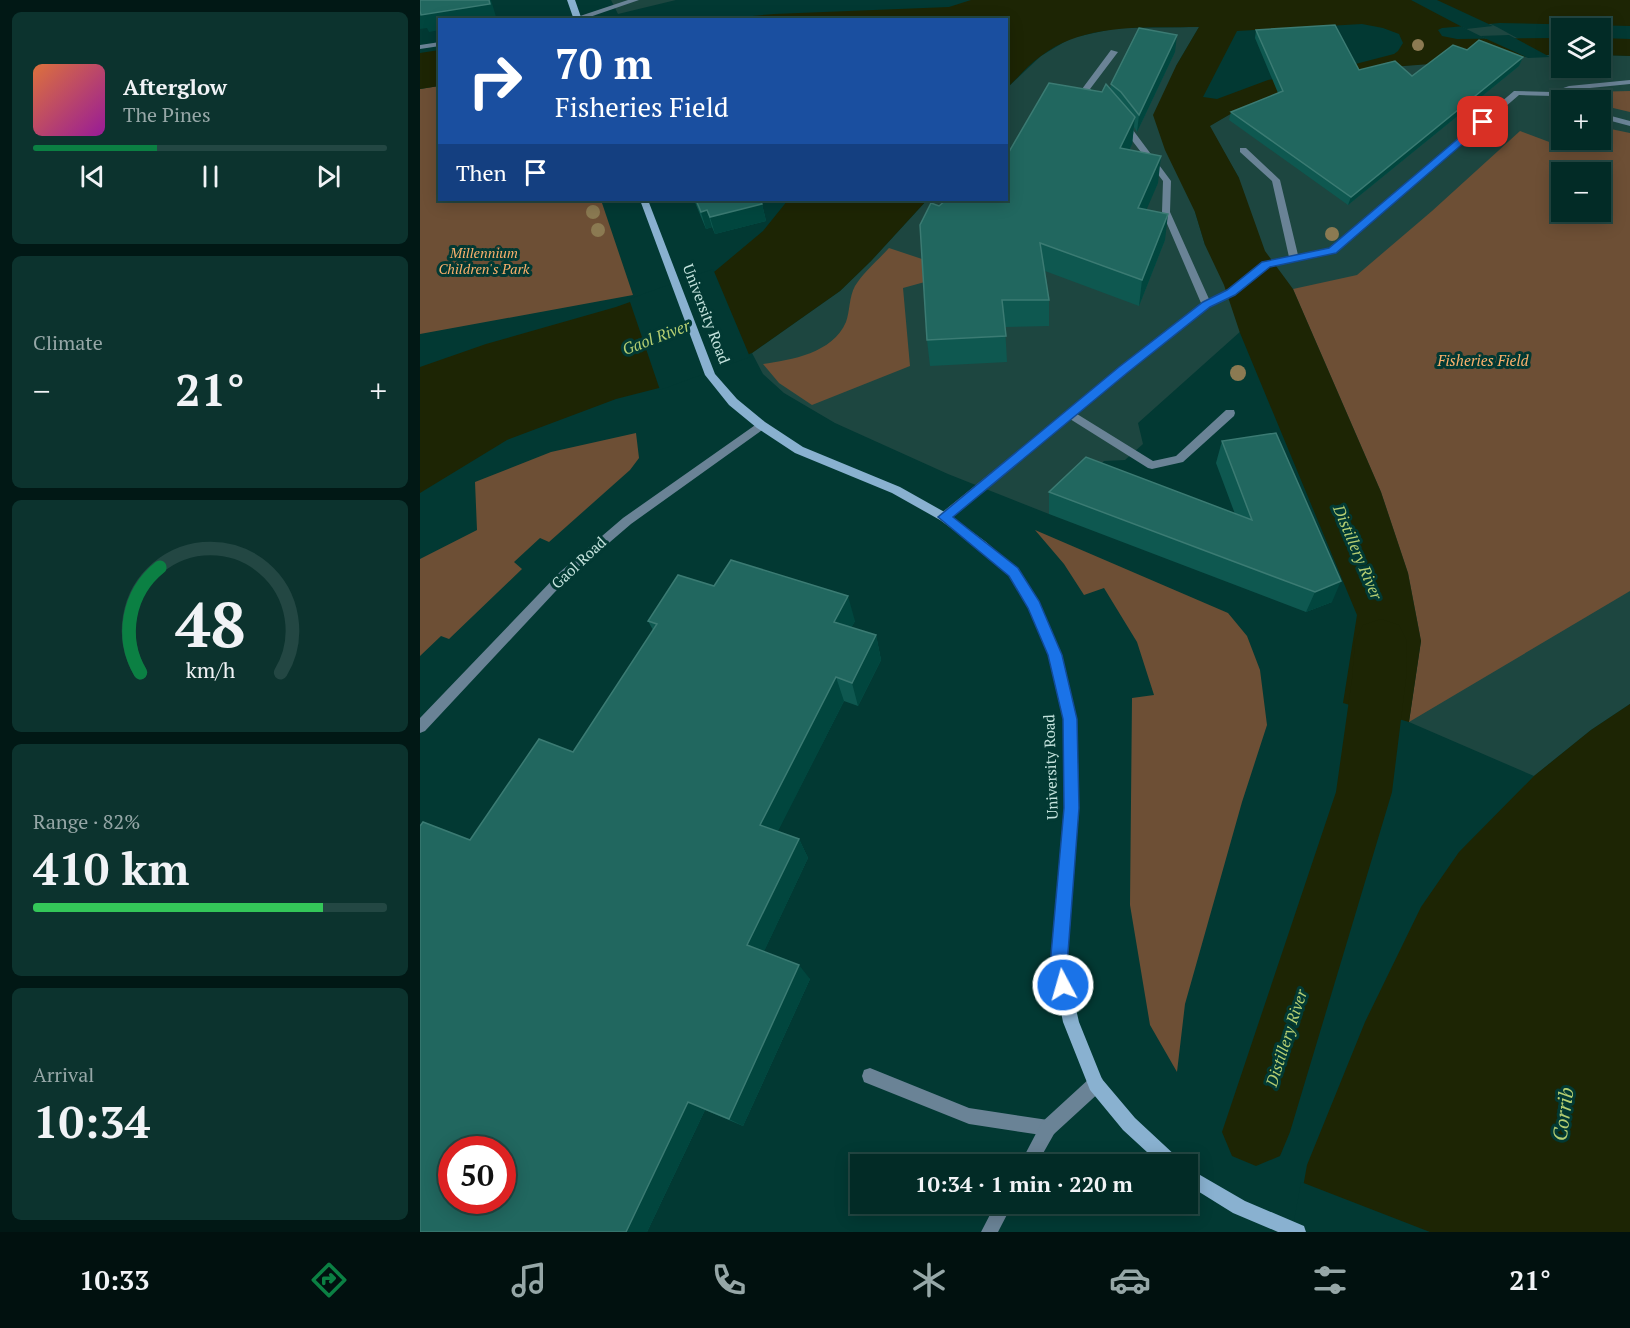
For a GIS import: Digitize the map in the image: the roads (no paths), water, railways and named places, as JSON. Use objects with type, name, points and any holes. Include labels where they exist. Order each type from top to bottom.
[{"type":"main road","points":[[571,0],[578,18]]},
{"type":"main road","name":"University Road","points":[[644,201],[710,375],[733,402],[761,425],[799,450],[896,490],[944,517],[1013,572],[1034,605],[1055,655],[1070,719],[1072,808],[1059,966],[1071,1022],[1096,1084],[1129,1124],[1161,1154]]},
{"type":"main road","points":[[1198,1182],[1239,1207],[1295,1231]]},
{"type":"street","points":[[581,18],[635,0]]},
{"type":"street","points":[[420,47],[438,44]]},
{"type":"street","points":[[1108,106],[1086,89],[1114,52]]},
{"type":"street","points":[[1564,90],[1630,82]]},
{"type":"street","points":[[944,517],[1206,304],[1231,292],[1266,265],[1332,251],[1517,93],[1551,94]]},
{"type":"street","points":[[1611,118],[1630,124]]},
{"type":"street","points":[[1121,120],[1167,181],[1166,212],[1206,304]]},
{"type":"street","points":[[1244,150],[1276,180],[1294,258]]},
{"type":"street","points":[[1069,414],[1152,465],[1179,459],[1230,413]]},
{"type":"street","name":"Gaol Road","points":[[420,727],[564,575],[627,521],[761,425]]},
{"type":"street","points":[[870,1076],[969,1116],[1048,1128]]},
{"type":"street","points":[[1034,1154],[1048,1128],[1096,1084]]},
{"type":"street","points":[[989,1232],[999,1214]]},
{"type":"water","points":[[971,0],[1630,0],[1630,26],[1611,26],[1611,18],[1551,18],[1551,24],[1500,23],[1438,30],[1442,36],[1457,39],[1551,38],[1551,55],[1391,67],[1239,109],[1210,126],[1239,178],[1265,251],[1293,289],[1381,492],[1408,573],[1421,641],[1409,722],[1343,703],[1357,615],[1240,333],[1224,285],[1205,245],[1195,212],[1165,150],[1153,115],[1176,66],[1199,27],[1117,29],[1077,37],[1041,56],[1008,87],[1008,18],[730,18],[949,7]],"holes":[[[1362,24],[1399,34],[1403,43],[1394,54],[1340,68],[1268,80],[1217,99],[1203,97],[1237,31]]]},
{"type":"water","points":[[1611,38],[1630,39],[1630,56],[1611,55]]},
{"type":"water","points":[[438,50],[438,86],[420,89],[420,53]]},
{"type":"water","name":"Gaol River","points":[[787,201],[926,201],[840,291],[752,353],[659,388],[616,399],[507,440],[420,493],[420,367],[486,344],[616,307],[714,272],[763,231]]},
{"type":"water","name":"Corrib","points":[[1630,704],[1630,1232],[1295,1232],[1307,1165],[1365,1022],[1421,907],[1459,852],[1534,776],[1591,730]]},
{"type":"waterway","name":"Distillery River","points":[[1256,1132],[1364,792],[1379,679],[1381,641]]},
{"type":"park label","name":"Millennium Children's Park","points":[[484,262]]},
{"type":"park label","name":"Fisheries Field","points":[[1483,361]]}]
